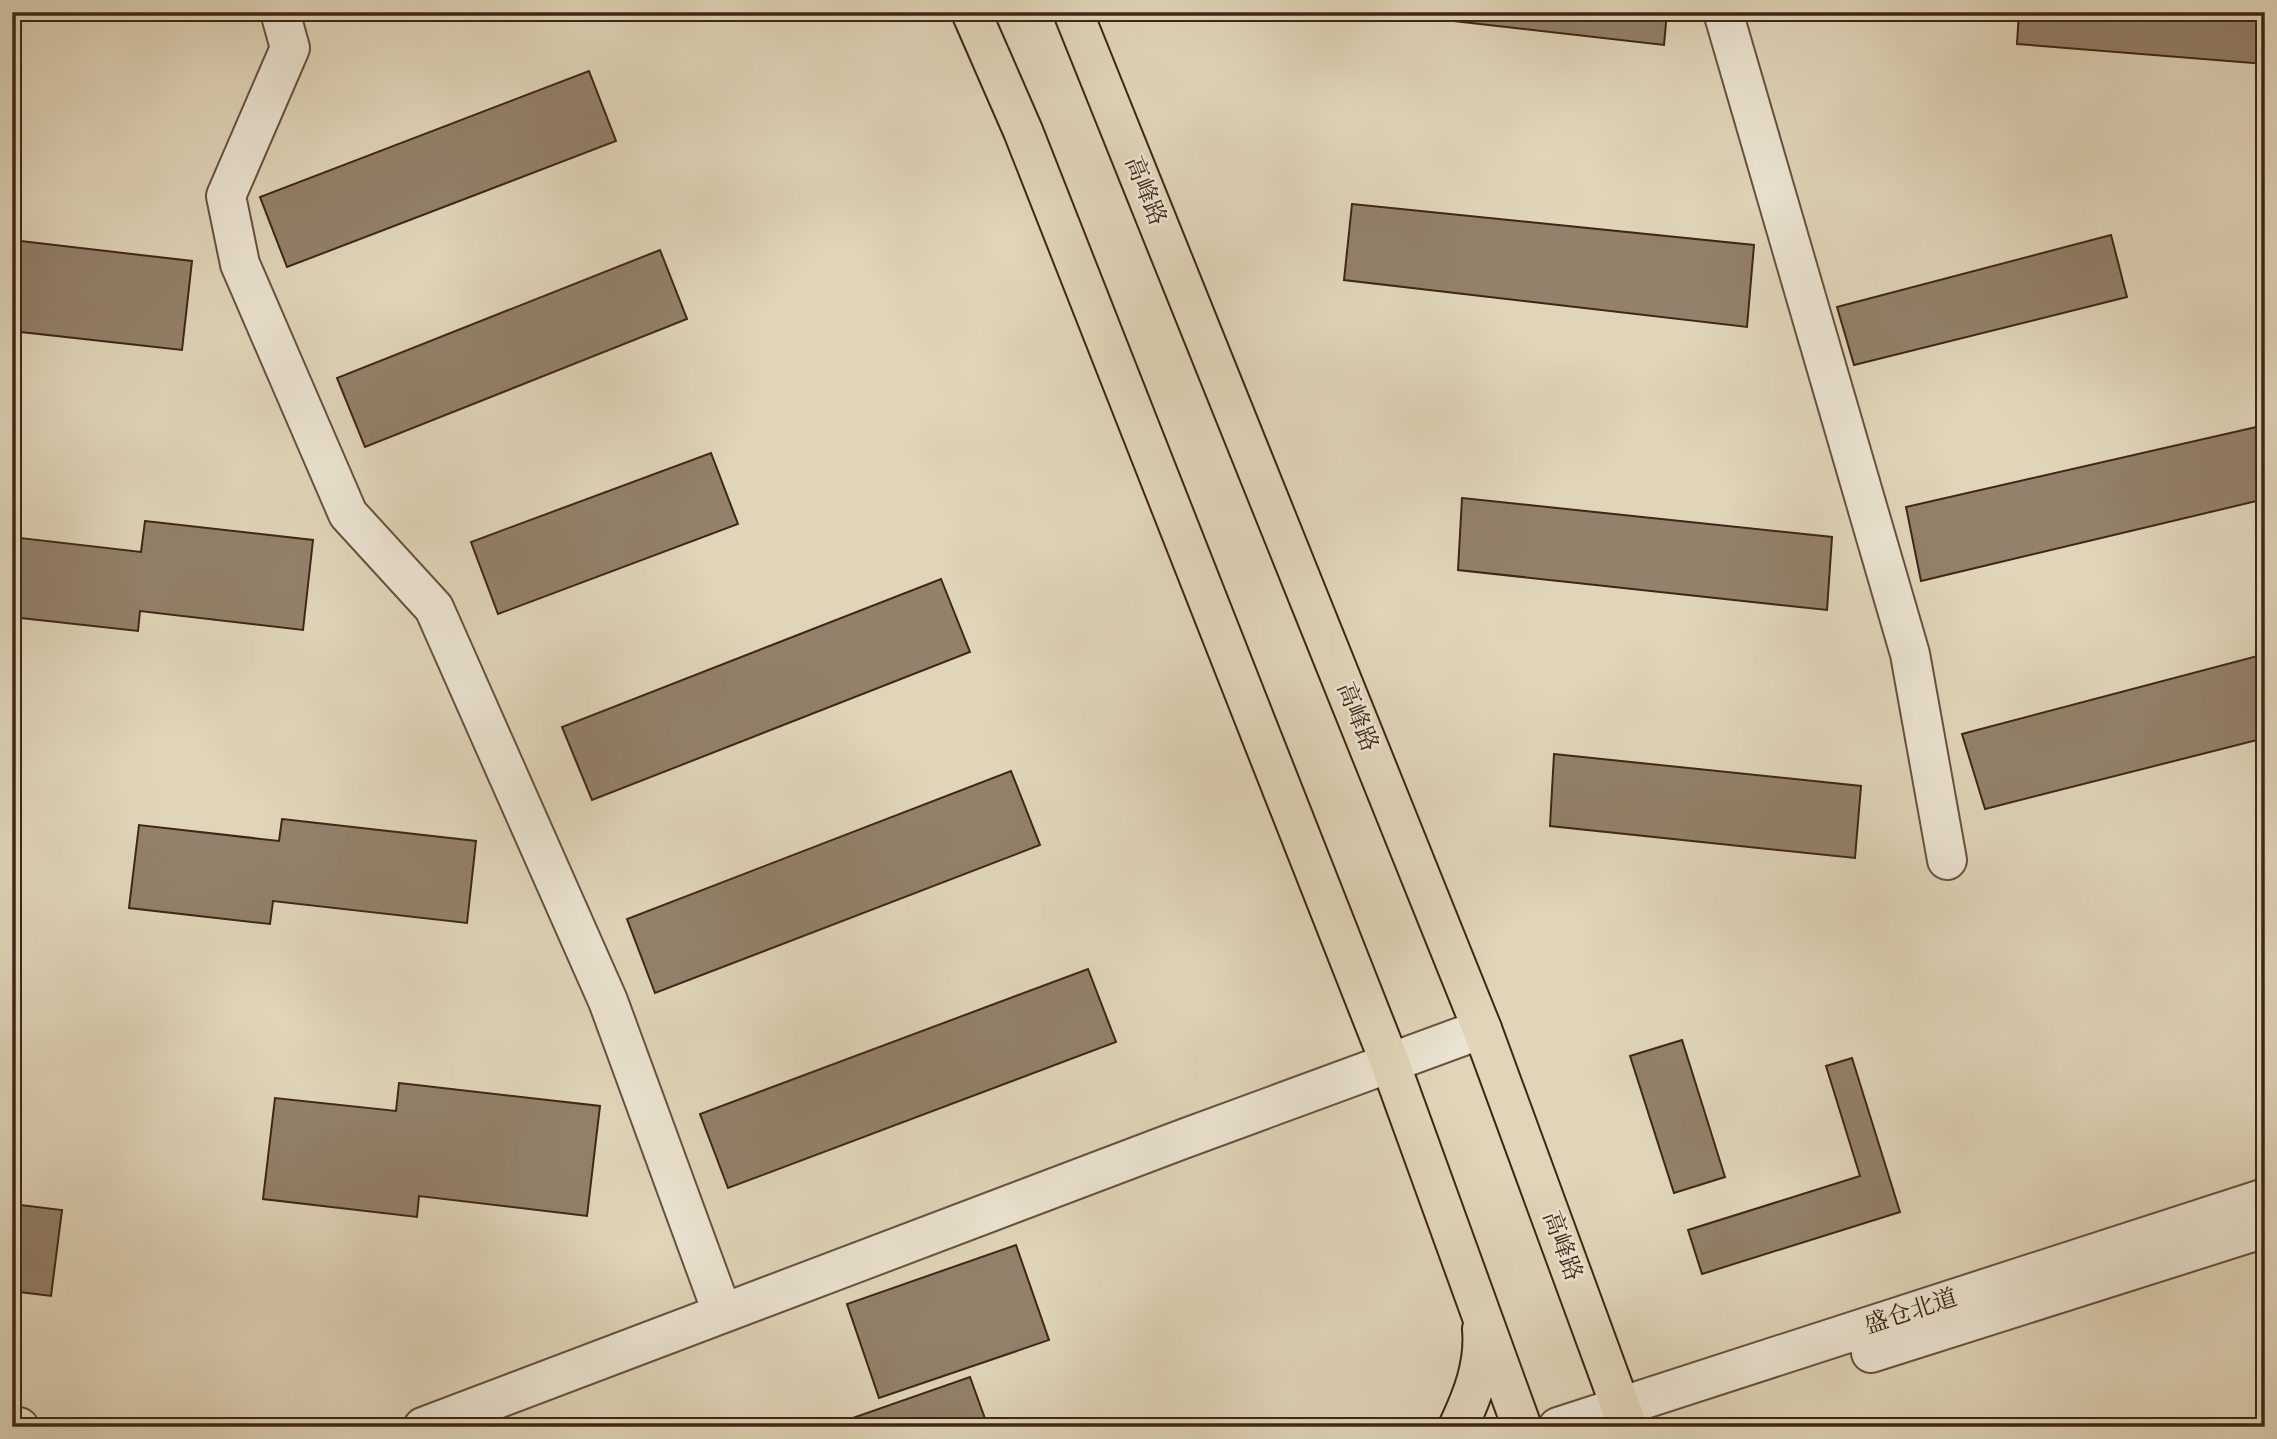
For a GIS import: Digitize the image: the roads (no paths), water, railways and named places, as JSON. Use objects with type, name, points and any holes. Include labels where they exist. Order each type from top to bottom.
[{"type":"main road","points":[[971,12],[1033,157],[1390,1063],[1522,1427]]},
{"type":"main road","name":"高峰路","points":[[1073,12],[1482,1029],[1629,1420]]},
{"type":"main road","points":[[1458,1427],[1478,1379],[1484,1350],[1480,1313]]},
{"type":"street","points":[[280,12],[290,48],[226,196],[240,264],[348,513],[433,608],[608,1001],[722,1312]]},
{"type":"street","points":[[1723,12],[1910,654],[1947,860]]},
{"type":"street","points":[[423,1427],[722,1312],[1482,1029]]},
{"type":"street","name":"盛仓北道","points":[[1629,1420],[2265,1198]]},
{"type":"street","name":"盛仓北道","points":[[1558,1427],[1629,1420],[2265,1228]]},
{"type":"street","points":[[12,1426],[19,1427]]}]
